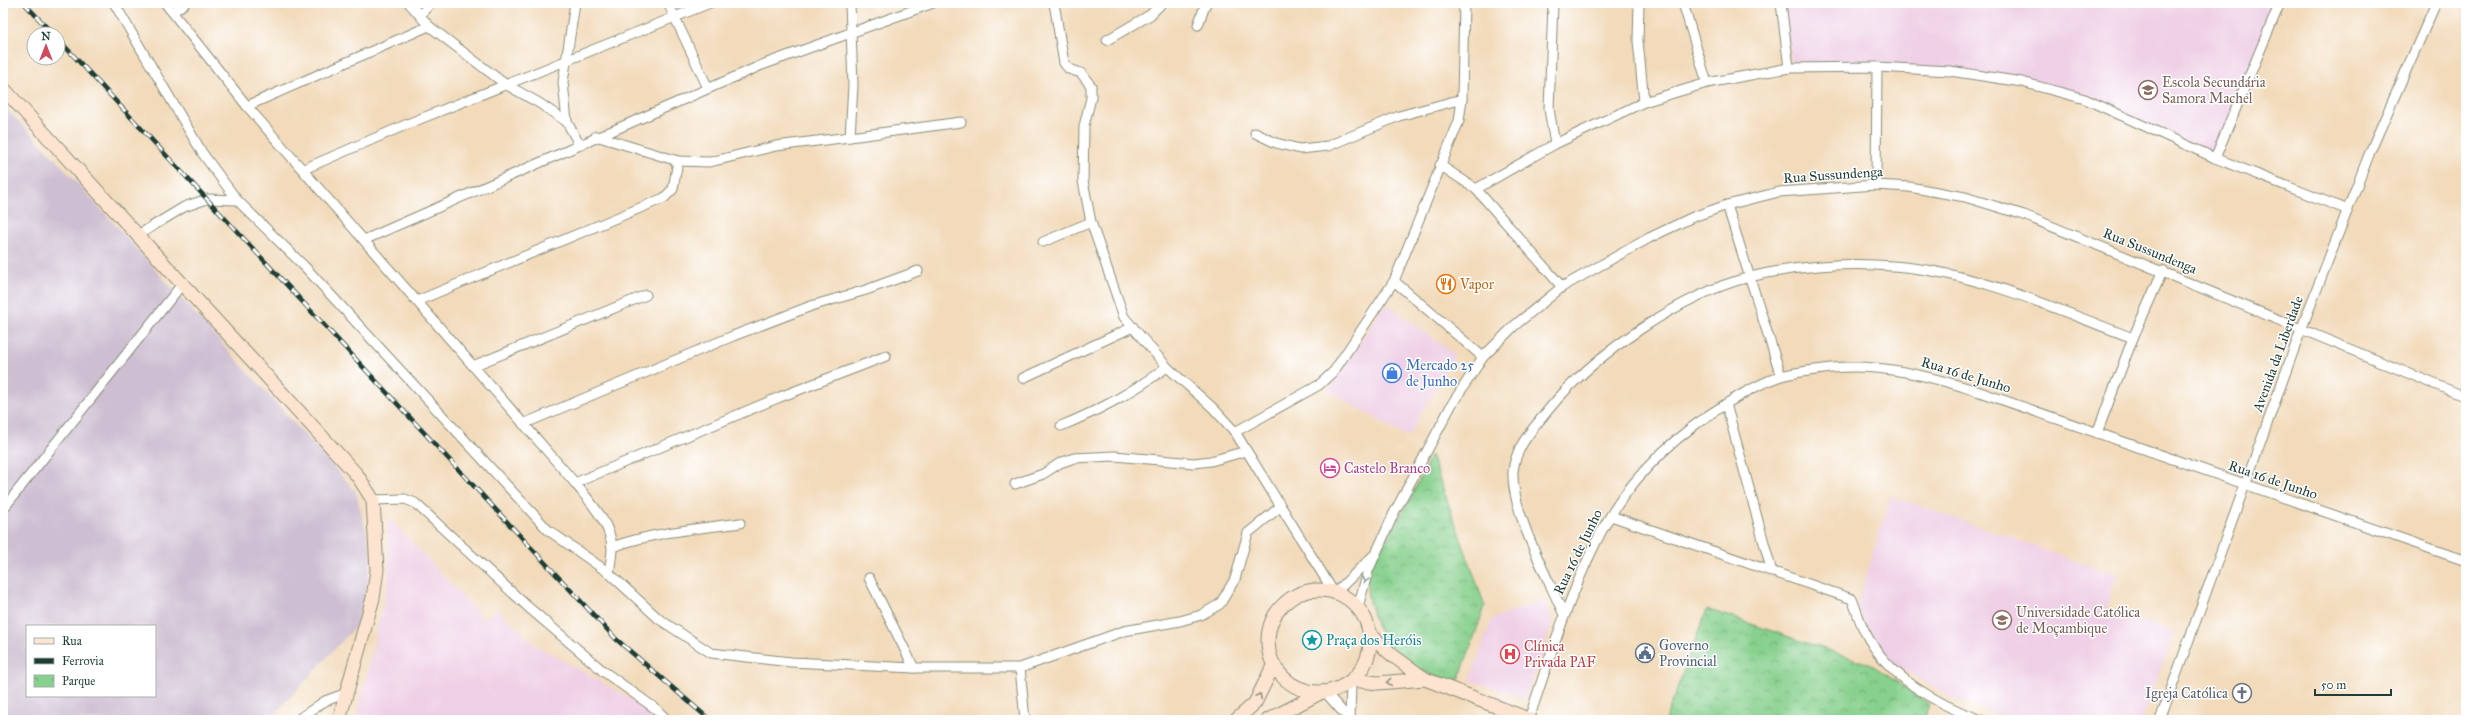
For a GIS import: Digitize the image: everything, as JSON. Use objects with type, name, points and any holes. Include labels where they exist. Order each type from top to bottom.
[{"type":"street","points":[[114,3],[203,154],[237,200],[305,267],[548,530],[609,573],[659,619],[711,653],[791,662],[914,668],[1020,668],[1124,631],[1180,621],[1201,615],[1220,604],[1235,579],[1248,533],[1280,507]]},
{"type":"street","points":[[165,3],[247,106],[304,169],[523,424],[575,482],[599,513],[612,547],[609,573]]},
{"type":"street","points":[[173,12],[185,3]]},
{"type":"street","points":[[409,3],[429,26],[505,84],[539,103],[567,122]]},
{"type":"street","points":[[420,15],[430,3]]},
{"type":"street","points":[[575,3],[563,82],[567,122],[579,144]]},
{"type":"street","points":[[668,3],[708,88]]},
{"type":"street","points":[[304,169],[505,84],[710,3]]},
{"type":"street","points":[[850,3],[853,85],[850,137]]},
{"type":"street","points":[[364,240],[596,136],[762,65],[933,3]]},
{"type":"street","points":[[1054,3],[1064,63],[1069,69],[1081,73],[1090,86],[1091,98],[1084,126],[1082,160],[1083,182],[1091,222],[1124,317],[1167,366],[1213,408],[1235,432],[1334,592]]},
{"type":"street","points":[[1107,40],[1150,15],[1162,3]]},
{"type":"street","points":[[1198,25],[1206,3]]},
{"type":"street","points":[[1235,432],[1319,385],[1334,371],[1394,281],[1459,121],[1462,99],[1464,3]]},
{"type":"street","points":[[1553,3],[1549,109],[1555,144]]},
{"type":"street","points":[[1639,3],[1638,41],[1644,102]]},
{"type":"street","points":[[1682,3],[1707,83]]},
{"type":"street","points":[[1781,3],[1789,68]]},
{"type":"street","points":[[2215,158],[2280,3]]},
{"type":"street","name":"Avenida da Liberdade","points":[[2160,720],[2301,330],[2370,152],[2436,3]]},
{"type":"street","points":[[247,106],[429,26]]},
{"type":"street","points":[[1476,189],[1555,144],[1644,102],[1707,83],[1789,68],[1876,67],[1950,70],[2022,82],[2085,99],[2215,158],[2348,210]]},
{"type":"street","points":[[1876,67],[1876,184]]},
{"type":"street","points":[[3,88],[183,283],[357,475],[373,500],[377,570],[373,598],[339,720]]},
{"type":"street","points":[[1255,133],[1276,143],[1300,149],[1328,146],[1399,116],[1462,99]]},
{"type":"street","points":[[596,136],[678,161],[710,162],[776,146],[961,122]]},
{"type":"street","points":[[417,300],[664,198],[673,189],[678,161]]},
{"type":"street","points":[[1440,165],[1476,189],[1562,287]]},
{"type":"street","name":"Rua Sussundenga","points":[[1358,607],[1364,582],[1375,554],[1406,490],[1452,404],[1483,357],[1514,326],[1562,287],[1649,238],[1693,217],[1727,205],[1779,192],[1876,184],[1909,187],[1964,198],[2024,215],[2163,270],[2301,330],[2466,397]]},
{"type":"street","points":[[138,235],[184,207],[207,199],[237,200]]},
{"type":"street","points":[[1727,205],[1781,376]]},
{"type":"street","points":[[1043,242],[1091,222]]},
{"type":"street","points":[[1564,614],[1518,506],[1513,473],[1518,450],[1568,386],[1617,346],[1657,318],[1708,293],[1749,278],[1843,265],[1891,266],[1941,271],[1993,286],[2133,338]]},
{"type":"street","points":[[2097,433],[2133,338],[2163,270]]},
{"type":"street","points":[[523,424],[732,336],[811,306],[866,290],[918,271]]},
{"type":"street","points":[[1394,281],[1483,357]]},
{"type":"street","points":[[3,509],[183,283]]},
{"type":"street","points":[[473,366],[646,295]]},
{"type":"street","points":[[1023,378],[1133,327]]},
{"type":"street","points":[[575,482],[780,397],[886,356]]},
{"type":"street","points":[[1061,426],[1105,407],[1131,393],[1167,366]]},
{"type":"street","name":"Rua 16 de Junho","points":[[1530,720],[1564,614],[1596,541],[1624,495],[1660,453],[1699,421],[1746,392],[1781,376],[1833,368],[1881,369],[1922,374],[2466,561]]},
{"type":"street","points":[[1726,404],[1772,572]]},
{"type":"street","points":[[1015,484],[1043,474],[1060,463],[1074,458],[1114,456],[1170,459],[1194,463],[1211,461],[1246,451]]},
{"type":"street","points":[[373,500],[405,499],[415,503],[534,612],[603,671],[656,709],[667,720]]},
{"type":"street","points":[[1611,516],[1852,599],[1865,631],[1880,656],[1904,679],[1933,699],[1981,720]]},
{"type":"street","points":[[612,547],[636,538],[666,532],[740,523]]},
{"type":"street","name":"Rua Sussundenga","points":[[1334,592],[1345,580],[1375,554]]},
{"type":"street","points":[[869,578],[914,668]]},
{"type":"street","points":[[1268,720],[1323,692],[1338,689],[1352,681],[1364,667],[1370,651],[1370,634],[1367,622],[1358,607],[1334,592],[1316,589],[1299,593],[1284,602],[1274,616],[1268,632],[1268,649],[1274,666],[1280,675],[1299,688],[1323,692],[1350,719]]},
{"type":"street","points":[[1370,634],[1392,655],[1425,679],[1530,720]]},
{"type":"street","points":[[1236,720],[1255,703],[1274,666]]},
{"type":"street","points":[[1020,668],[1025,720]]},
{"type":"street","points":[[1352,681],[1378,683],[1425,679]]},
{"type":"street","points":[[1350,719],[1352,681]]},
{"type":"street","points":[[297,720],[325,701],[347,693]]},
{"type":"shaded area","name":"Escola Secundária Samora Machel","points":[[1783,3],[2280,3],[2217,156],[2084,101],[2019,79],[1792,67]]},
{"type":"shaded area","points":[[3,105],[61,165],[356,492],[372,555],[364,600],[356,626],[269,720],[3,720]]},
{"type":"shaded area","name":"Mercado 25 de Junho","points":[[1386,303],[1455,355],[1408,437],[1328,391]]},
{"type":"shaded area","name":"Universidade Católica de Moçambique","points":[[1891,496],[2117,575],[2106,608],[2174,632],[2142,720],[2017,720],[1954,699],[1887,660],[1871,637],[1857,605]]},
{"type":"shaded area","points":[[388,517],[485,620],[497,609],[535,645],[644,706],[660,720],[356,720],[389,579]]},
{"type":"shaded area","name":"Clínica Privada PAF","points":[[1544,600],[1553,622],[1525,699],[1470,680],[1492,619]]},
{"type":"green space","points":[[1431,455],[1485,606],[1457,685],[1416,668],[1395,653],[1379,630],[1367,592],[1367,579],[1372,564],[1401,515]]},
{"type":"green space","points":[[1707,609],[1872,665],[1929,704],[1923,720],[1665,720]]},
{"type":"railway","points":[[24,3],[46,26]]},
{"type":"railway","points":[[66,48],[616,639],[710,720]]},
{"type":"place","name":"Escola Secundária Samora Machel","points":[[2148,90]]},
{"type":"place","name":"Vapor","points":[[1446,284]]},
{"type":"place","name":"Mercado 25 de Junho","points":[[1392,373]]},
{"type":"place","name":"Castelo Branco","points":[[1330,468]]},
{"type":"place","name":"Universidade Católica de Moçambique","points":[[2002,620]]},
{"type":"place","name":"Praça dos Heróis","points":[[1312,640]]},
{"type":"place","name":"Governo Provincial","points":[[1645,653]]},
{"type":"place","name":"Clínica Privada PAF","points":[[1510,654]]},
{"type":"place","name":"Igreja Católica","points":[[2242,693]]}]
